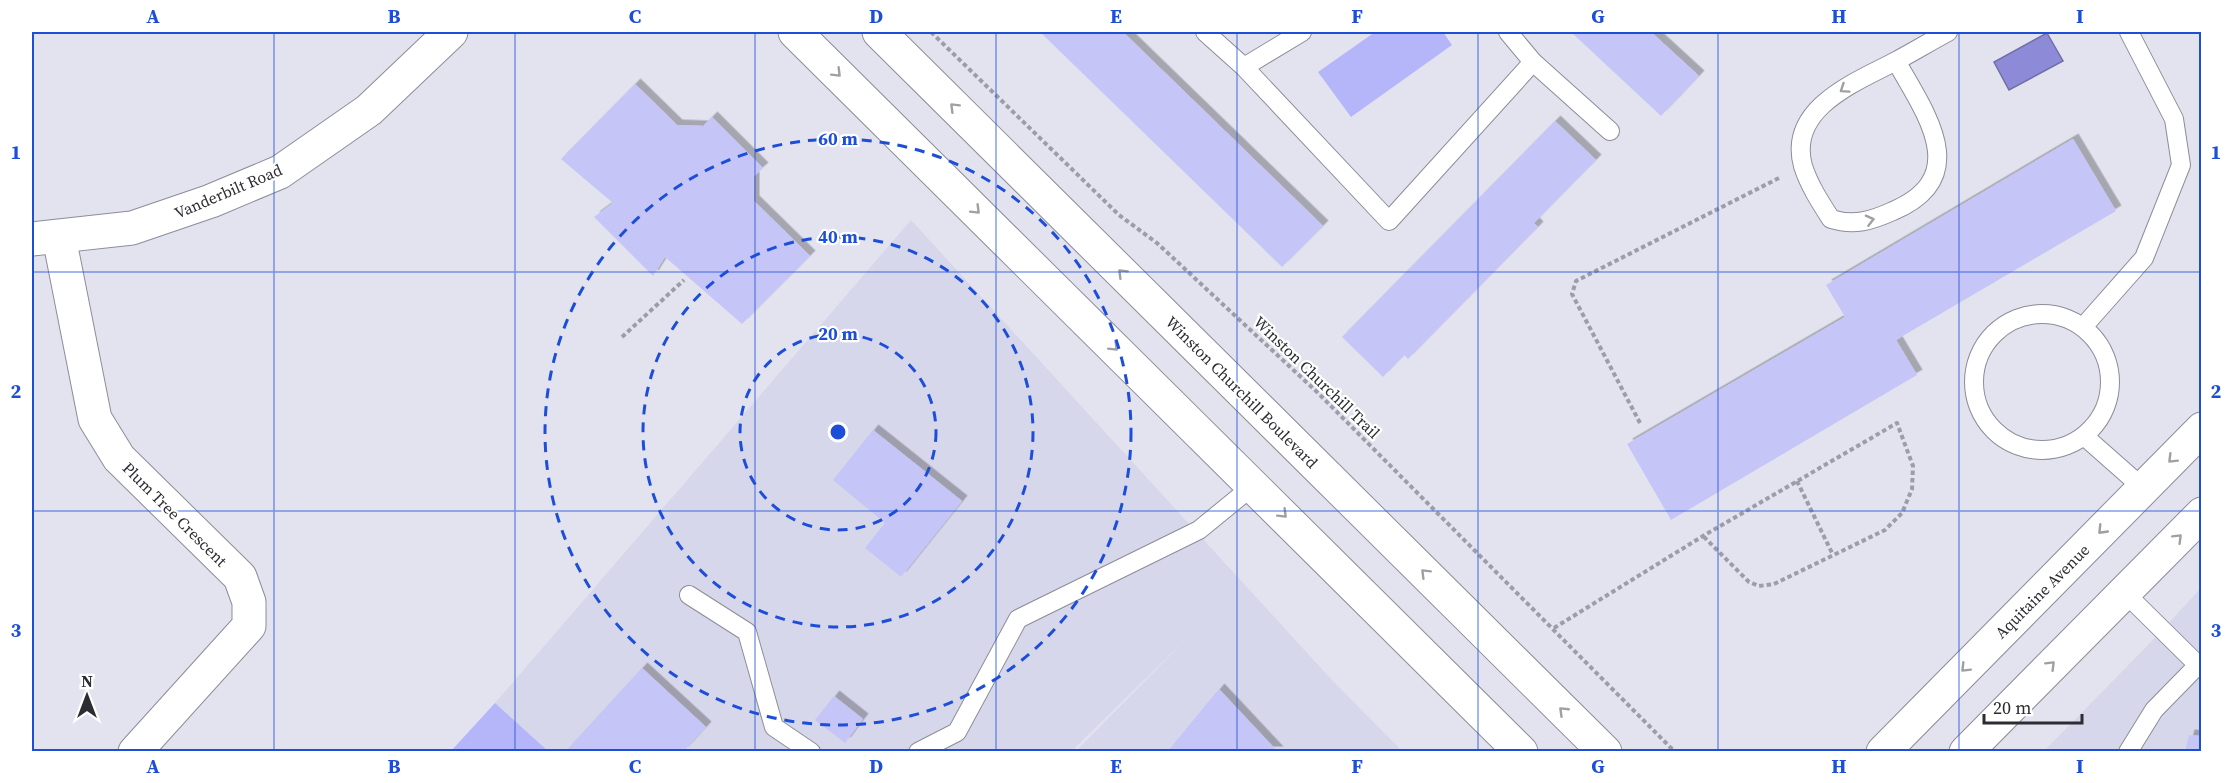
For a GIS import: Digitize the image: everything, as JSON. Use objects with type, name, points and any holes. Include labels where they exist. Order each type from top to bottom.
[{"type":"main road","name":"Vanderbilt Road","points":[[45,238],[132,228],[211,201],[280,172],[369,110],[451,32]]},
{"type":"main road","points":[[795,32],[1521,752]]},
{"type":"main road","name":"Winston Churchill Boulevard","points":[[879,32],[1605,752]]},
{"type":"main road","name":"Plum Tree Crescent","points":[[45,238],[95,419],[119,458],[240,578],[249,602],[249,626],[135,752]]},
{"type":"main road","name":"Aquitaine Avenue","points":[[1883,752],[2202,429]]},
{"type":"main road","points":[[1966,752],[2202,514]]},
{"type":"lane","points":[[1205,32],[1244,67],[1389,221],[1533,62]]},
{"type":"lane","points":[[1244,67],[1302,32]]},
{"type":"lane","points":[[1508,32],[1533,62],[1610,131]]},
{"type":"lane","points":[[1896,61],[1932,126],[1938,153],[1936,174],[1914,202],[1871,221],[1846,224],[1831,219],[1803,165],[1801,150],[1806,125],[1821,106],[1846,86],[1948,32]]},
{"type":"lane","points":[[2083,327],[2144,258],[2181,165],[2174,119],[2129,32]]},
{"type":"lane","points":[[2038,314],[2061,316],[2083,327],[2102,351],[2110,381],[2108,402],[2098,421],[2084,436],[2064,447],[2040,450],[2018,447],[1997,435],[1982,417],[1974,395],[1973,371],[1981,350],[1995,331],[2015,318],[2038,314]]},
{"type":"lane","points":[[2084,436],[2143,488]]},
{"type":"lane","points":[[918,752],[957,732],[1018,619],[1199,530],[1254,485]]},
{"type":"lane","points":[[2124,592],[2200,666],[2154,710],[2128,752]]},
{"type":"lane","points":[[690,595],[747,632],[774,727],[811,752]]},
{"type":"path","name":"Winston Churchill Trail","points":[[931,32],[1119,215],[1157,243],[1317,392],[1675,752]]},
{"type":"path","points":[[1640,423],[1572,294],[1576,281],[1803,165]]},
{"type":"path","points":[[622,338],[684,280]]},
{"type":"path","points":[[1554,628],[1703,536],[1897,423],[1913,466],[1912,489],[1902,513],[1885,530],[1774,584],[1759,586],[1749,582],[1703,536]]},
{"type":"path","points":[[1797,481],[1833,555]]},
{"type":"shaded area","points":[[1375,32],[1443,32],[1452,45],[1351,117],[1318,72]]},
{"type":"shaded area","points":[[2047,33],[2063,61],[2009,90],[1994,62]]},
{"type":"shaded area","points":[[911,220],[1332,680],[1402,751],[1076,751],[1190,635],[1072,751],[548,751],[495,703]]},
{"type":"shaded area","points":[[2201,588],[2201,751],[2043,752],[2146,647]]},
{"type":"shaded area","points":[[495,703],[548,751],[451,751]]},
{"type":"building","points":[[1040,32],[1123,32],[1323,226],[1282,267]]},
{"type":"building","points":[[1571,32],[1651,32],[1699,76],[1661,116]]},
{"type":"building","points":[[635,84],[677,125],[703,126],[712,117],[763,168],[754,176],[754,201],[810,256],[742,324],[665,257],[653,276],[594,217],[613,203],[561,159]]},
{"type":"building","points":[[1555,121],[1596,160],[1534,223],[1538,227],[1408,359],[1404,355],[1383,377],[1342,337]]},
{"type":"building","points":[[2073,139],[2116,211],[1896,340],[1917,375],[1671,520],[1627,444],[1845,317],[1826,285]]},
{"type":"building","points":[[873,430],[962,501],[901,577],[865,548],[885,523],[833,480]]},
{"type":"building","points":[[642,668],[706,727],[683,752],[565,752]]},
{"type":"building","points":[[1219,689],[1278,752],[1167,752]]},
{"type":"building","points":[[834,696],[863,719],[845,743],[815,720]]},
{"type":"building","points":[[2189,735],[2202,736],[2202,752],[2185,752]]}]
